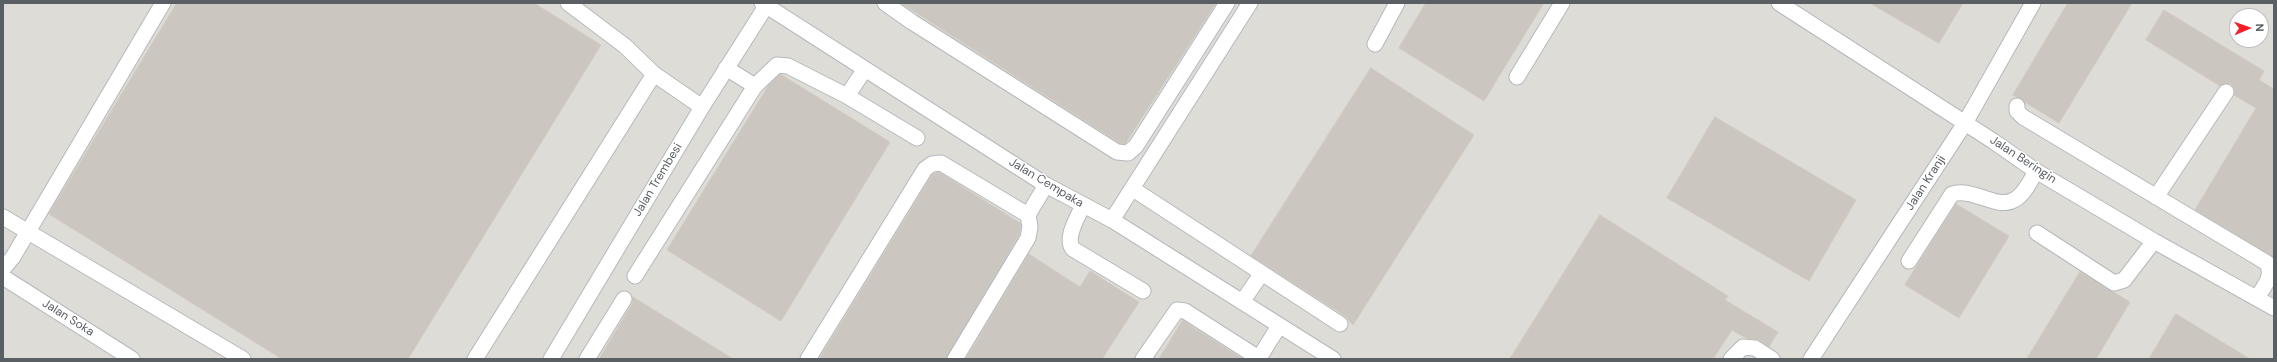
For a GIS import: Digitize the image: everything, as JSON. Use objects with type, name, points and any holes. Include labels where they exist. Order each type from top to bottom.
[{"type":"street","points":[[3,269],[12,257],[163,3]]},
{"type":"street","points":[[568,3],[625,46],[654,74],[702,107]]},
{"type":"street","points":[[885,3],[912,22],[1117,152],[1128,153],[1136,146],[1227,3]]},
{"type":"street","points":[[1112,220],[1250,3]]},
{"type":"street","points":[[1375,44],[1397,3]]},
{"type":"street","points":[[1518,77],[1562,3]]},
{"type":"street","name":"Jalan Beringin","points":[[1779,3],[1965,122],[2036,171],[2154,241],[2274,308]]},
{"type":"street","name":"Jalan Kranji","points":[[1811,359],[1965,122],[2033,3]]},
{"type":"street","name":"Jalan Trembesi","points":[[551,359],[765,4]]},
{"type":"street","name":"Jalan Cempaka","points":[[765,4],[1046,185],[1112,220],[1333,359]]},
{"type":"street","points":[[635,276],[755,86],[777,65],[788,66],[847,96],[917,138]]},
{"type":"street","points":[[726,68],[755,86]]},
{"type":"street","points":[[847,96],[865,69]]},
{"type":"street","points":[[475,359],[654,74]]},
{"type":"street","points":[[2156,197],[2226,92]]},
{"type":"street","points":[[2017,106],[2017,111],[2023,117],[2268,263],[2271,270],[2269,278],[2257,298]]},
{"type":"street","points":[[808,359],[925,169],[932,164],[942,163],[1028,215]]},
{"type":"street","points":[[1909,261],[1952,194],[1965,192],[2005,203],[2015,200],[2036,171]]},
{"type":"street","points":[[955,359],[1028,238],[1030,227],[1028,215],[1046,185]]},
{"type":"street","points":[[1133,189],[1340,324]]},
{"type":"street","points":[[1083,205],[1069,239],[1070,245],[1073,249],[1143,291]]},
{"type":"street","points":[[3,217],[242,359]]},
{"type":"street","points":[[2037,233],[2114,283],[2124,280],[2154,241]]},
{"type":"street","points":[[1242,302],[1262,273]]},
{"type":"street","name":"Jalan Soka","points":[[3,277],[132,359]]},
{"type":"street","points":[[587,359],[624,299]]},
{"type":"street","points":[[1143,359],[1177,310],[1185,311],[1260,359],[1279,326]]},
{"type":"street","points":[[1731,359],[1743,347],[1755,348],[1772,359]]},
{"type":"shaded area","points":[[3,3],[2274,3],[2274,359],[3,359]]},
{"type":"building","points":[[177,3],[534,3],[601,45],[408,359],[282,359],[49,214]]},
{"type":"building","points":[[901,3],[1216,3],[1125,144],[1120,143]]},
{"type":"building","points":[[1426,3],[1544,3],[1484,101],[1399,48]]},
{"type":"building","points":[[1870,3],[1963,3],[1939,43]]},
{"type":"building","points":[[2068,3],[2132,3],[2059,123],[2013,95]]},
{"type":"building","points":[[2164,10],[2264,71],[2259,80],[2274,89],[2274,258],[2195,210],[2256,108],[2234,95],[2234,88],[2231,84],[2226,83],[2220,86],[2146,40]]},
{"type":"building","points":[[1371,68],[1474,135],[1353,325],[1345,316],[1251,256]]},
{"type":"building","points":[[780,74],[890,142],[781,321],[667,250],[768,86]]},
{"type":"building","points":[[1715,117],[1856,200],[1809,281],[1667,198]]},
{"type":"building","points":[[939,172],[1020,223],[1021,227],[1019,235],[946,359],[819,359],[932,175]]},
{"type":"building","points":[[1956,204],[2009,236],[1959,318],[1905,285]]},
{"type":"building","points":[[1600,215],[1728,296],[1725,300],[1778,332],[1769,347],[1760,340],[1746,338],[1732,330],[1713,359],[1510,359]]},
{"type":"building","points":[[1029,254],[1080,287],[1090,271],[1139,302],[1102,359],[966,359]]},
{"type":"building","points":[[2080,272],[2130,302],[2096,359],[2027,359]]},
{"type":"building","points":[[633,297],[733,359],[599,359],[632,304]]},
{"type":"building","points":[[2176,314],[2250,359],[2149,359]]},
{"type":"building","points":[[1183,320],[1191,326],[1243,359],[1159,359]]}]
